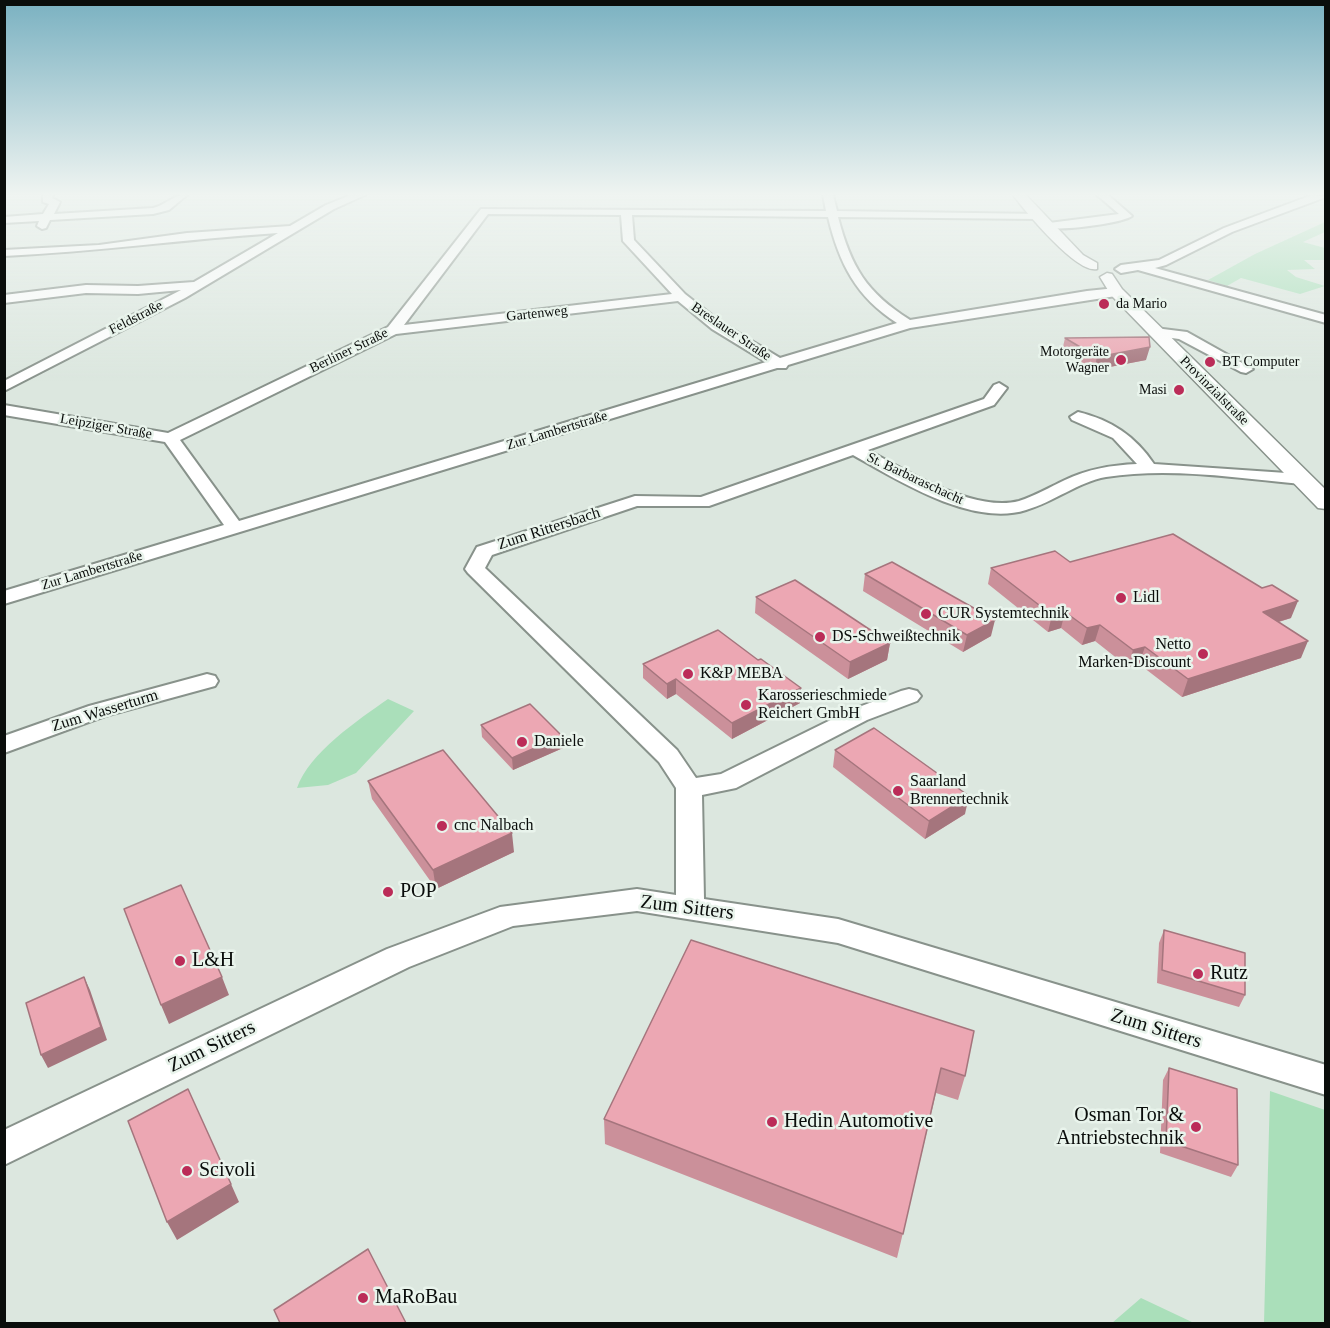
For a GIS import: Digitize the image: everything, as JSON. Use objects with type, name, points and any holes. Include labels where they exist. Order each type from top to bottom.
[{"type":"street","name":"Feldstraße","points":[[4,387],[201,284],[246,257]]},
{"type":"street","name":"Berliner Straße","points":[[170,438],[393,330],[449,257]]},
{"type":"street","name":"Breslauer Straße","points":[[643,257],[681,297],[717,326],[780,365]]},
{"type":"street","points":[[844,257],[858,285],[887,312],[908,324]]},
{"type":"street","points":[[1077,257],[1115,280]]},
{"type":"street","points":[[1142,267],[1162,263],[1174,257]]},
{"type":"street","points":[[1142,267],[1326,319]]},
{"type":"street","name":"Zur Lambertstraße","points":[[4,598],[780,365],[908,324],[1087,295],[1142,267]]},
{"type":"street","name":"Provinzialstraße","points":[[1115,280],[1155,332],[1326,503]]},
{"type":"street","points":[[4,299],[86,289],[138,290],[201,284]]},
{"type":"street","name":"Gartenweg","points":[[393,330],[681,297]]},
{"type":"street","points":[[1155,332],[1182,335],[1246,369]]},
{"type":"street","name":"Zum Rittersbach","points":[[688,788],[668,756],[475,568],[484,551],[635,501],[703,502],[989,402],[999,388]]},
{"type":"street","name":"Leipziger Straße","points":[[4,410],[170,438],[235,528]]},
{"type":"street","points":[[1078,417],[1121,435],[1133,445],[1148,468]]},
{"type":"street","name":"St. Barbaraschacht","points":[[854,449],[971,506],[995,509],[1017,508],[1103,472],[1148,468],[1302,479]]},
{"type":"street","name":"Zum Wasserturm","points":[[4,745],[97,711],[207,681]]},
{"type":"street","points":[[690,906],[688,788],[727,782],[859,715],[909,696]]},
{"type":"street","name":"Zum Sitters","points":[[4,1149],[375,968],[510,915],[638,900],[690,906],[837,931],[1326,1080]]},
{"type":"green space","points":[[1250,257],[1325,257],[1325,260],[1304,260],[1315,269],[1287,270],[1296,277],[1325,286],[1300,294],[1241,278],[1227,286],[1208,280]]},
{"type":"green space","points":[[388,699],[414,711],[356,773],[328,785],[297,788],[303,775],[323,750],[349,727]]},
{"type":"green space","points":[[1270,1091],[1325,1110],[1325,1323],[1264,1323]]},
{"type":"green space","points":[[1141,1298],[1194,1323],[1112,1323]]},
{"type":"building","points":[[1149,337],[1150,347],[1097,357],[1065,338]]},
{"type":"building","points":[[1173,534],[1262,588],[1272,585],[1298,601],[1263,612],[1308,641],[1188,679],[1145,647],[1133,650],[1100,625],[1087,628],[1065,612],[1052,615],[991,568],[1055,551],[1070,562]]},
{"type":"building","points":[[892,562],[995,620],[967,635],[865,574]]},
{"type":"building","points":[[795,580],[890,643],[850,662],[756,597]]},
{"type":"building","points":[[718,630],[801,688],[732,723],[676,679],[667,684],[643,664]]},
{"type":"building","name":"Daniele","points":[[530,704],[562,736],[512,758],[481,725]]},
{"type":"building","points":[[874,728],[969,796],[929,821],[835,750]]},
{"type":"building","name":"cnc Nalbach","points":[[443,750],[512,833],[433,870],[368,781]]},
{"type":"building","name":"L&H","points":[[181,885],[222,977],[161,1005],[124,909]]},
{"type":"building","name":"Rutz","points":[[1164,930],[1245,953],[1245,995],[1162,970]]},
{"type":"building","name":"Hedin Automotive","points":[[691,940],[974,1031],[965,1076],[941,1068],[903,1234],[604,1119]]},
{"type":"building","points":[[84,977],[101,1027],[41,1055],[26,1003]]},
{"type":"building","name":"Osman Tor & Antriebstechnik","points":[[1169,1068],[1237,1089],[1238,1165],[1166,1141]]},
{"type":"building","name":"Scivoli","points":[[188,1089],[231,1184],[167,1222],[128,1121]]},
{"type":"building","points":[[368,1249],[406,1323],[280,1323],[274,1310]]},
{"type":"place","name":"da Mario","points":[[1104,304]]},
{"type":"place","name":"Motorgeräte Wagner","points":[[1121,360]]},
{"type":"place","name":"BT Computer","points":[[1210,362]]},
{"type":"place","name":"Masi","points":[[1179,390]]},
{"type":"place","name":"Lidl","points":[[1121,598]]},
{"type":"place","name":"CUR Systemtechnik","points":[[926,614]]},
{"type":"place","name":"DS-Schweißtechnik","points":[[820,637]]},
{"type":"place","name":"Netto Marken-Discount","points":[[1203,654]]},
{"type":"place","name":"K&P MEBA","points":[[688,674]]},
{"type":"place","name":"Karosserieschmiede Reichert GmbH","points":[[746,705]]},
{"type":"place","name":"Daniele","points":[[522,742]]},
{"type":"place","name":"Saarland Brennertechnik","points":[[898,791]]},
{"type":"place","name":"cnc Nalbach","points":[[442,826]]},
{"type":"place","name":"POP","points":[[388,892]]},
{"type":"place","name":"L&H","points":[[180,961]]},
{"type":"place","name":"Rutz","points":[[1198,974]]},
{"type":"place","name":"Hedin Automotive","points":[[772,1122]]},
{"type":"place","name":"Osman Tor & Antriebstechnik","points":[[1196,1127]]},
{"type":"place","name":"Scivoli","points":[[187,1171]]},
{"type":"place","name":"MaRoBau","points":[[363,1298]]}]
